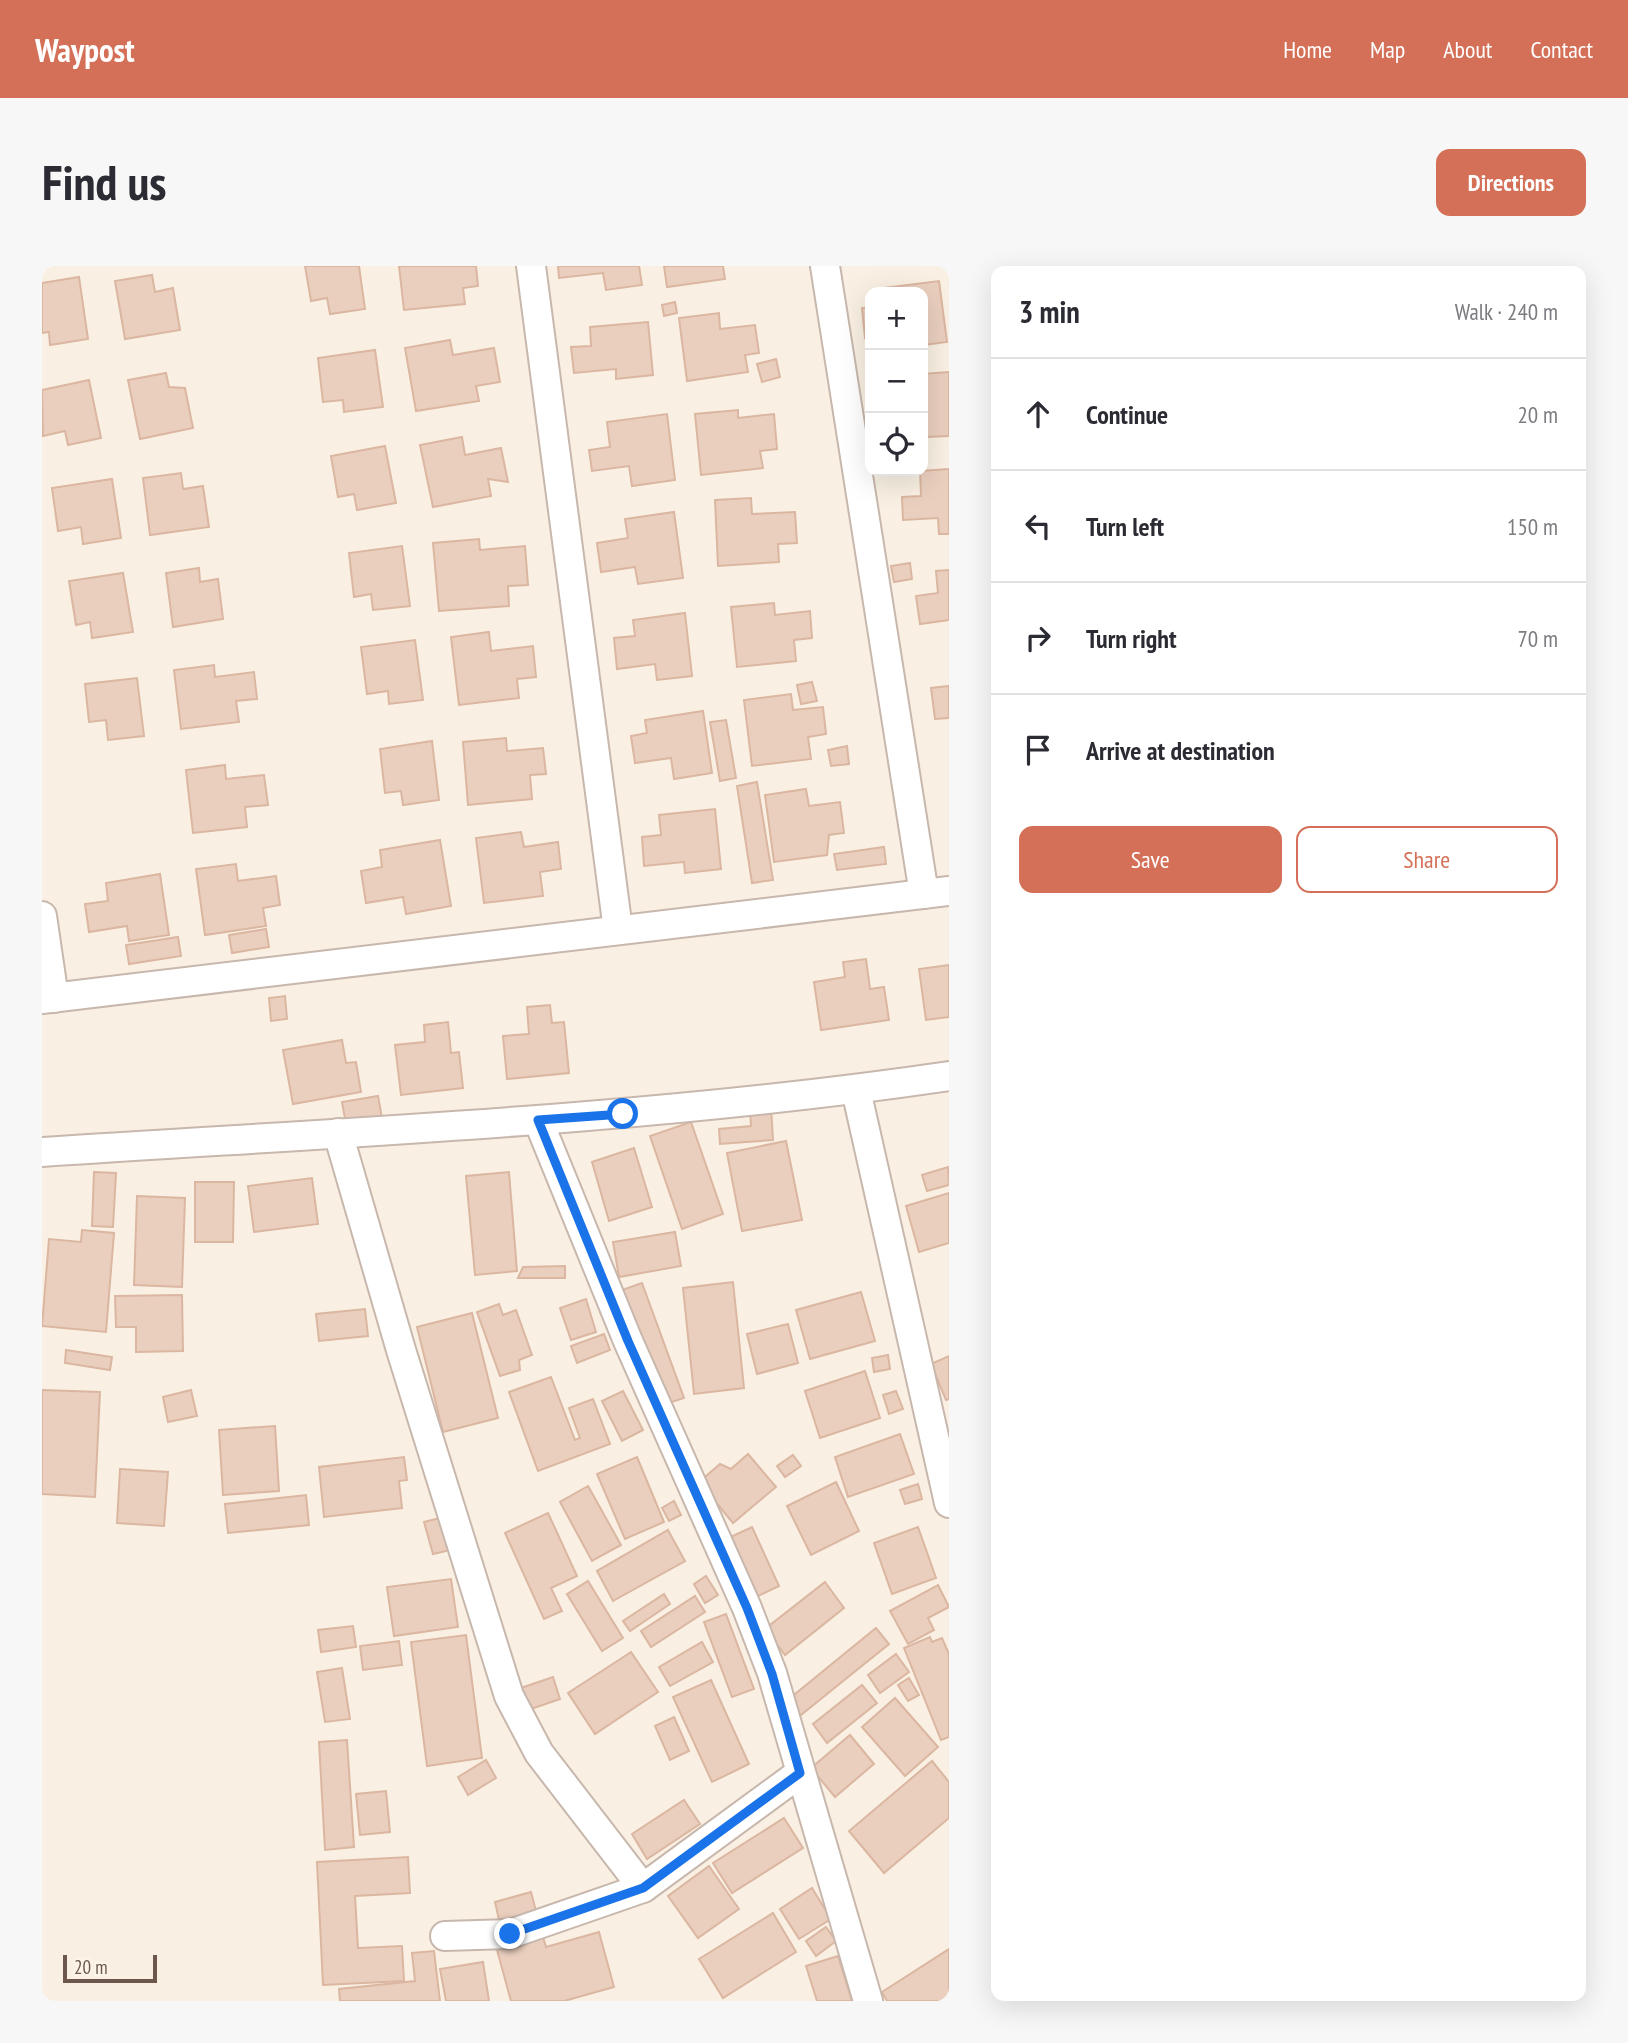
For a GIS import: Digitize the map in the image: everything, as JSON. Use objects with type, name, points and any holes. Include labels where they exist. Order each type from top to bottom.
[{"type":"street","points":[[531,266],[618,930]]},
{"type":"street","points":[[42,916],[48,999],[936,892],[825,266]]},
{"type":"street","points":[[42,1152],[538,1120],[856,1090],[949,1076]]},
{"type":"street","points":[[856,1090],[949,1503]]},
{"type":"street","points":[[538,1120],[628,1341],[747,1608],[772,1674],[868,2001]]},
{"type":"street","points":[[338,1133],[401,1350],[509,1696],[539,1753],[643,1888]]},
{"type":"street","points":[[445,1936],[510,1934],[643,1888],[800,1773]]},
{"type":"building","points":[[305,266],[359,266],[365,309],[330,314],[327,298],[311,301]]},
{"type":"building","points":[[399,266],[476,266],[478,286],[463,288],[465,304],[404,310]]},
{"type":"building","points":[[558,266],[639,266],[642,285],[606,290],[603,273],[559,278]]},
{"type":"building","points":[[664,266],[723,266],[725,279],[667,287]]},
{"type":"building","points":[[152,275],[155,292],[173,288],[180,330],[125,339],[115,281]]},
{"type":"building","points":[[79,277],[88,339],[50,345],[49,332],[42,333],[42,283]]},
{"type":"building","points":[[939,281],[947,342],[928,344],[928,287],[891,287]]},
{"type":"building","points":[[675,302],[677,313],[664,316],[662,305]]},
{"type":"building","points":[[862,308],[865,308],[865,338]]},
{"type":"building","points":[[719,313],[720,329],[755,325],[759,353],[745,355],[748,372],[687,381],[679,318]]},
{"type":"building","points":[[648,322],[653,375],[616,379],[616,369],[574,373],[571,347],[591,346],[590,327]]},
{"type":"building","points":[[450,340],[453,355],[494,348],[500,382],[476,386],[479,401],[416,411],[405,348]]},
{"type":"building","points":[[375,350],[383,407],[344,412],[343,400],[323,402],[318,358]]},
{"type":"building","points":[[776,359],[780,377],[762,382],[757,364]]},
{"type":"building","points":[[949,372],[949,436],[928,437],[928,374]]},
{"type":"building","points":[[166,373],[169,387],[185,388],[193,428],[140,439],[128,380]]},
{"type":"building","points":[[89,380],[101,438],[68,445],[65,431],[43,436],[42,390]]},
{"type":"building","points":[[738,410],[738,418],[774,414],[777,449],[760,451],[763,468],[701,475],[695,414]]},
{"type":"building","points":[[667,414],[675,480],[632,486],[629,466],[592,471],[589,450],[610,447],[607,422]]},
{"type":"building","points":[[462,437],[465,455],[501,448],[508,482],[488,479],[491,496],[433,507],[420,445]]},
{"type":"building","points":[[385,446],[396,503],[357,510],[354,494],[338,497],[331,456]]},
{"type":"building","points":[[949,469],[949,534],[939,534],[938,518],[903,520],[902,497],[921,496],[920,476],[928,476],[928,470]]},
{"type":"building","points":[[181,473],[183,489],[203,486],[209,527],[150,535],[143,478]]},
{"type":"building","points":[[112,479],[121,538],[83,544],[81,527],[58,531],[52,488]]},
{"type":"building","points":[[751,498],[752,514],[795,512],[797,543],[778,544],[779,562],[718,566],[715,500]]},
{"type":"building","points":[[674,512],[683,578],[638,584],[635,567],[601,572],[597,543],[628,538],[625,519]]},
{"type":"building","points":[[479,539],[480,550],[525,546],[528,585],[508,586],[509,606],[439,611],[433,543]]},
{"type":"building","points":[[402,546],[410,606],[373,610],[371,594],[354,597],[349,553]]},
{"type":"building","points":[[910,563],[912,579],[894,582],[891,566]]},
{"type":"building","points":[[199,568],[200,582],[218,579],[223,619],[173,627],[166,573]]},
{"type":"building","points":[[949,570],[949,620],[920,624],[916,596],[938,593],[936,571]]},
{"type":"building","points":[[123,573],[133,632],[92,638],[90,622],[76,625],[69,581]]},
{"type":"building","points":[[774,603],[775,615],[810,611],[812,638],[794,640],[796,661],[737,667],[731,607]]},
{"type":"building","points":[[685,613],[692,676],[657,680],[655,664],[617,669],[614,638],[635,636],[633,620]]},
{"type":"building","points":[[489,632],[491,651],[533,646],[536,677],[517,679],[519,698],[459,705],[451,637]]},
{"type":"building","points":[[415,640],[423,700],[389,704],[388,691],[367,694],[361,647]]},
{"type":"building","points":[[214,665],[215,677],[254,672],[257,699],[236,701],[239,722],[181,729],[174,670]]},
{"type":"building","points":[[137,678],[144,736],[108,740],[106,720],[89,722],[85,684]]},
{"type":"building","points":[[812,682],[817,701],[801,704],[797,685]]},
{"type":"building","points":[[949,686],[949,718],[935,719],[931,688]]},
{"type":"building","points":[[791,694],[793,710],[823,707],[826,734],[808,737],[811,759],[752,766],[744,700]]},
{"type":"building","points":[[703,711],[712,773],[674,779],[671,758],[635,763],[631,736],[647,733],[645,720]]},
{"type":"building","points":[[726,720],[736,778],[720,781],[710,722]]},
{"type":"building","points":[[506,738],[507,751],[543,748],[546,774],[530,775],[532,799],[468,805],[463,742]]},
{"type":"building","points":[[432,741],[439,800],[403,805],[401,791],[385,793],[380,749]]},
{"type":"building","points":[[847,746],[849,764],[831,766],[828,750]]},
{"type":"building","points":[[225,765],[226,779],[264,775],[268,805],[245,807],[247,827],[193,833],[186,770]]},
{"type":"building","points":[[757,782],[773,880],[752,883],[737,786]]},
{"type":"building","points":[[806,789],[809,806],[840,802],[844,833],[829,835],[827,855],[774,862],[765,795]]},
{"type":"building","points":[[715,809],[721,869],[685,873],[684,862],[644,866],[642,837],[661,835],[659,815]]},
{"type":"building","points":[[521,832],[524,847],[558,842],[561,869],[540,872],[543,896],[484,903],[476,838]]},
{"type":"building","points":[[440,840],[451,906],[406,914],[403,897],[366,903],[361,871],[382,867],[380,850]]},
{"type":"building","points":[[884,847],[886,864],[837,870],[834,854]]},
{"type":"building","points":[[236,864],[238,881],[276,876],[280,905],[263,908],[266,926],[205,935],[196,869]]},
{"type":"building","points":[[160,874],[169,935],[129,941],[127,926],[89,932],[85,904],[108,901],[106,883]]},
{"type":"building","points":[[266,929],[269,947],[232,953],[229,935]]},
{"type":"building","points":[[178,937],[181,956],[129,964],[126,945]]},
{"type":"building","points":[[866,959],[870,989],[884,987],[889,1020],[821,1030],[814,982],[845,977],[843,962]]},
{"type":"building","points":[[949,965],[949,1017],[926,1020],[919,969]]},
{"type":"building","points":[[285,996],[287,1019],[271,1021],[269,998]]},
{"type":"building","points":[[550,1005],[552,1023],[564,1022],[569,1073],[507,1079],[503,1036],[529,1034],[527,1007]]},
{"type":"building","points":[[448,1022],[451,1053],[459,1052],[463,1088],[401,1095],[395,1045],[425,1042],[424,1025]]},
{"type":"building","points":[[342,1040],[346,1063],[356,1062],[361,1092],[293,1104],[283,1050]]},
{"type":"building","points":[[378,1096],[382,1118],[346,1124],[342,1102]]},
{"type":"building","points":[[771,1107],[773,1140],[720,1144],[719,1129],[751,1126],[750,1109]]},
{"type":"building","points":[[691,1122],[723,1214],[682,1229],[650,1136]]},
{"type":"building","points":[[786,1141],[802,1220],[742,1231],[727,1153]]},
{"type":"building","points":[[634,1148],[652,1207],[609,1221],[592,1162]]},
{"type":"building","points":[[948,1167],[949,1185],[927,1191],[922,1175]]},
{"type":"building","points":[[94,1172],[116,1173],[113,1227],[92,1226]]},
{"type":"building","points":[[509,1172],[517,1271],[475,1275],[466,1176]]},
{"type":"building","points":[[312,1178],[318,1224],[254,1232],[248,1186]]},
{"type":"building","points":[[195,1182],[234,1182],[233,1242],[195,1242]]},
{"type":"building","points":[[949,1193],[949,1243],[919,1252],[906,1206]]},
{"type":"building","points":[[137,1196],[185,1198],[182,1287],[134,1285]]},
{"type":"building","points":[[82,1230],[114,1233],[106,1332],[42,1326],[49,1239],[81,1242]]},
{"type":"building","points":[[675,1232],[681,1266],[619,1277],[613,1242]]},
{"type":"building","points":[[565,1266],[565,1278],[518,1278],[523,1267]]},
{"type":"building","points":[[733,1282],[744,1388],[694,1394],[683,1288]]},
{"type":"building","points":[[642,1283],[684,1398],[663,1405],[622,1290]]},
{"type":"building","points":[[861,1292],[875,1341],[810,1359],[796,1310]]},
{"type":"building","points":[[182,1295],[183,1351],[136,1352],[136,1327],[116,1327],[115,1296]]},
{"type":"building","points":[[586,1299],[596,1332],[571,1340],[560,1308]]},
{"type":"building","points":[[499,1304],[503,1315],[516,1310],[532,1355],[519,1360],[520,1370],[500,1376],[477,1312]]},
{"type":"building","points":[[365,1309],[368,1336],[319,1341],[316,1314]]},
{"type":"building","points":[[472,1313],[498,1418],[443,1432],[417,1327]]},
{"type":"building","points":[[788,1324],[798,1363],[757,1374],[747,1334]]},
{"type":"building","points":[[604,1334],[610,1350],[577,1363],[571,1346]]},
{"type":"building","points":[[66,1350],[112,1357],[110,1370],[65,1363]]},
{"type":"building","points":[[888,1355],[890,1369],[874,1372],[872,1358]]},
{"type":"building","points":[[949,1356],[949,1399],[946,1400],[931,1364]]},
{"type":"building","points":[[865,1371],[880,1418],[820,1438],[805,1391]]},
{"type":"building","points":[[551,1377],[575,1440],[580,1438],[569,1408],[593,1399],[610,1444],[538,1471],[509,1392]]},
{"type":"building","points":[[42,1390],[100,1392],[95,1497],[42,1494]]},
{"type":"building","points":[[191,1390],[197,1416],[168,1422],[163,1397]]},
{"type":"building","points":[[623,1391],[643,1430],[622,1441],[602,1401]]},
{"type":"building","points":[[896,1391],[903,1409],[889,1414],[883,1395]]},
{"type":"building","points":[[275,1426],[279,1491],[223,1495],[219,1430]]},
{"type":"building","points":[[900,1434],[914,1474],[848,1497],[835,1457]]},
{"type":"building","points":[[748,1454],[776,1487],[733,1523],[699,1482],[720,1464],[731,1469]]},
{"type":"building","points":[[793,1455],[801,1466],[785,1477],[777,1466]]},
{"type":"building","points":[[404,1457],[407,1480],[399,1481],[402,1508],[324,1517],[319,1467]]},
{"type":"building","points":[[637,1457],[664,1522],[625,1539],[597,1474]]},
{"type":"building","points":[[120,1469],[168,1472],[164,1526],[117,1523]]},
{"type":"building","points":[[836,1482],[859,1531],[811,1555],[787,1506]]},
{"type":"building","points":[[918,1484],[922,1499],[905,1504],[900,1490]]},
{"type":"building","points":[[588,1486],[621,1545],[592,1561],[560,1502]]},
{"type":"building","points":[[306,1495],[309,1525],[228,1533],[225,1504]]},
{"type":"building","points":[[674,1501],[681,1515],[669,1521],[662,1508]]},
{"type":"building","points":[[548,1513],[577,1576],[551,1588],[562,1611],[544,1619],[505,1533]]},
{"type":"building","points":[[440,1518],[450,1550],[433,1554],[424,1522]]},
{"type":"building","points":[[752,1527],[779,1586],[752,1599],[724,1540]]},
{"type":"building","points":[[918,1527],[936,1578],[892,1594],[874,1543]]},
{"type":"building","points":[[668,1530],[685,1561],[613,1601],[597,1571]]},
{"type":"building","points":[[706,1576],[718,1595],[705,1603],[694,1584]]},
{"type":"building","points":[[451,1579],[458,1627],[394,1636],[387,1587]]},
{"type":"building","points":[[588,1581],[623,1638],[602,1651],[567,1594]]},
{"type":"building","points":[[825,1582],[844,1608],[785,1655],[765,1629]]},
{"type":"building","points":[[938,1585],[949,1607],[928,1618],[934,1630],[908,1644],[890,1611]]},
{"type":"building","points":[[664,1594],[670,1604],[630,1631],[623,1621]]},
{"type":"building","points":[[695,1596],[705,1612],[651,1647],[641,1631]]},
{"type":"building","points":[[726,1614],[754,1689],[732,1697],[704,1622]]},
{"type":"building","points":[[353,1626],[356,1647],[321,1652],[318,1630]]},
{"type":"building","points":[[876,1628],[889,1644],[796,1719],[790,1698]]},
{"type":"building","points":[[466,1635],[482,1758],[427,1766],[411,1642]]},
{"type":"building","points":[[930,1637],[932,1642],[942,1638],[949,1654],[949,1737],[941,1740],[904,1648]]},
{"type":"building","points":[[399,1641],[402,1665],[363,1670],[360,1646]]},
{"type":"building","points":[[702,1642],[713,1662],[670,1686],[659,1667]]},
{"type":"building","points":[[631,1652],[658,1692],[595,1734],[568,1693]]},
{"type":"building","points":[[896,1654],[909,1672],[880,1693],[868,1675]]},
{"type":"building","points":[[342,1668],[350,1719],[325,1722],[317,1672]]},
{"type":"building","points":[[553,1677],[560,1699],[525,1711],[518,1689]]},
{"type":"building","points":[[909,1678],[919,1695],[908,1701],[898,1685]]},
{"type":"building","points":[[711,1680],[749,1764],[712,1782],[673,1697]]},
{"type":"building","points":[[862,1685],[877,1703],[827,1743],[813,1724]]},
{"type":"building","points":[[895,1698],[938,1747],[905,1776],[862,1727]]},
{"type":"building","points":[[674,1717],[689,1751],[670,1760],[655,1726]]},
{"type":"building","points":[[850,1735],[874,1764],[835,1797],[811,1768]]},
{"type":"building","points":[[347,1740],[354,1847],[325,1850],[319,1742]]},
{"type":"building","points":[[486,1760],[496,1778],[468,1795],[458,1777]]},
{"type":"building","points":[[932,1761],[949,1782],[949,1818],[884,1873],[849,1831]]},
{"type":"building","points":[[386,1791],[390,1832],[360,1835],[356,1794]]},
{"type":"building","points":[[684,1800],[700,1824],[647,1859],[632,1834]]},
{"type":"building","points":[[784,1818],[803,1848],[732,1893],[713,1863]]},
{"type":"building","points":[[408,1857],[410,1893],[355,1896],[358,1948],[402,1946],[404,1981],[323,1985],[317,1862]]},
{"type":"building","points":[[709,1866],[739,1909],[698,1938],[668,1896]]},
{"type":"building","points":[[812,1888],[831,1919],[799,1939],[780,1909]]},
{"type":"building","points":[[531,1892],[537,1915],[500,1924],[495,1902]]},
{"type":"building","points":[[773,1913],[796,1952],[723,1998],[699,1959]]},
{"type":"building","points":[[826,1927],[836,1941],[816,1956],[806,1941]]},
{"type":"building","points":[[599,1932],[614,1987],[564,2001],[511,2001],[497,1950],[543,1937],[546,1947]]},
{"type":"building","points":[[949,1949],[949,2001],[887,2001],[882,1992]]},
{"type":"building","points":[[434,1951],[440,2001],[340,2001],[339,1989],[415,1981],[412,1953]]},
{"type":"building","points":[[838,1956],[852,2001],[817,2001],[806,1966]]},
{"type":"building","points":[[483,1962],[489,2001],[446,2001],[440,1969]]},
{"type":"route","points":[[510,1934],[643,1888],[800,1773],[772,1674],[747,1608],[628,1341],[538,1120],[623,1114]]}]
